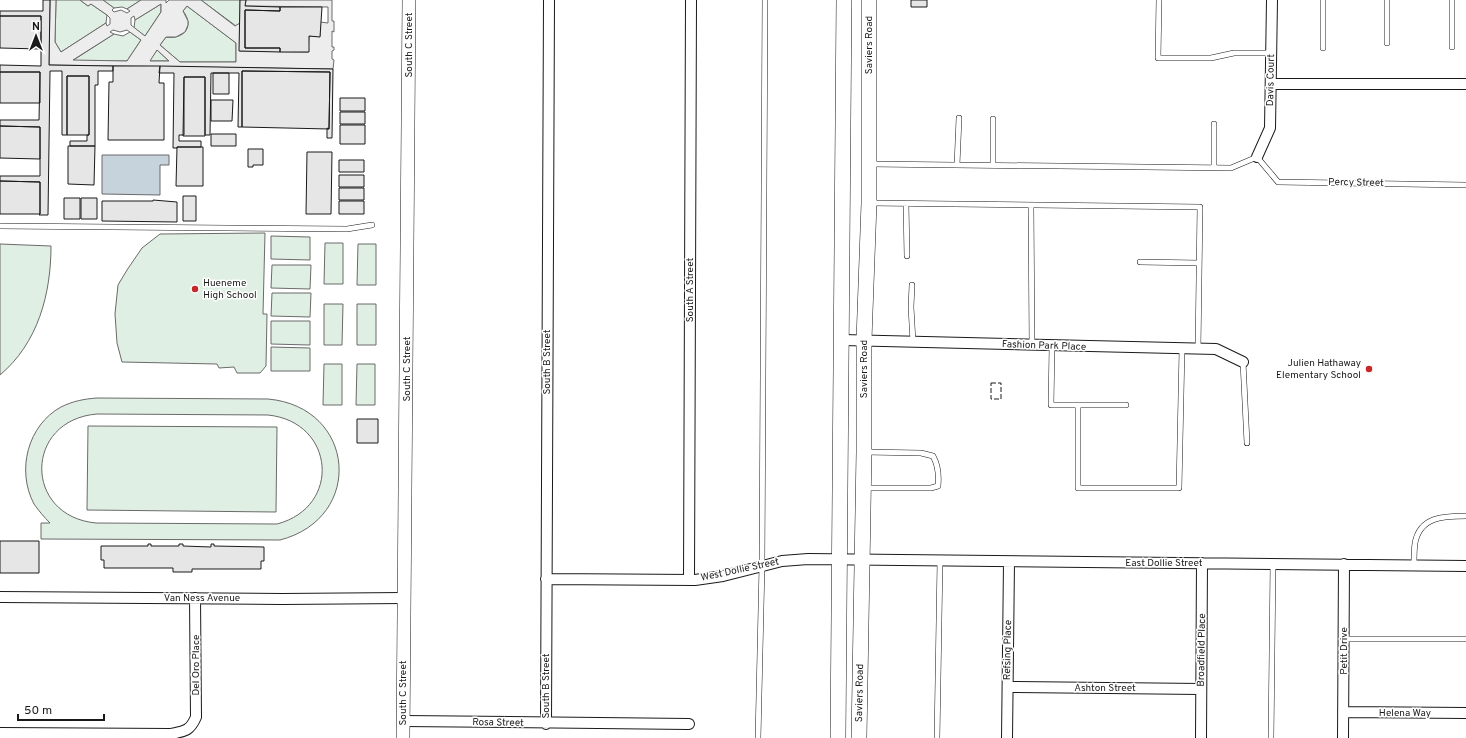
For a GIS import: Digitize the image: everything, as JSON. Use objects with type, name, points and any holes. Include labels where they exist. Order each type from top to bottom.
[{"type":"main road","name":"Saviers Road","points":[[838,738],[844,0]]},
{"type":"main road","name":"Saviers Road","points":[[859,738],[863,560],[864,340],[869,203],[870,0]]},
{"type":"street","name":"South C Street","points":[[403,738],[409,0]]},
{"type":"street","name":"South B Street","points":[[546,724],[549,0]]},
{"type":"street","name":"South A Street","points":[[689,580],[691,0]]},
{"type":"street","name":"Davis Court","points":[[1257,157],[1270,128],[1272,84],[1272,0]]},
{"type":"street","points":[[1272,84],[1466,84]]},
{"type":"street","name":"Fashion Park Place","points":[[842,340],[1216,349],[1243,362]]},
{"type":"street","name":"West Dollie Street","points":[[546,579],[689,580],[723,576],[782,561],[808,559],[863,560]]},
{"type":"street","name":"East Dollie Street","points":[[863,560],[1466,566]]},
{"type":"street","name":"Refsing Place","points":[[1008,738],[1009,562]]},
{"type":"street","name":"Broadfield Place","points":[[1201,738],[1202,563]]},
{"type":"street","name":"Petit Drive","points":[[1343,738],[1344,564]]},
{"type":"street","name":"Van Ness Avenue","points":[[0,597],[404,598]]},
{"type":"street","name":"Del Oro Place","points":[[140,736],[171,734],[186,731],[193,724],[196,717],[195,598]]},
{"type":"street","name":"Ashton Street","points":[[1008,688],[1201,689]]},
{"type":"street","name":"Helena Way","points":[[1343,712],[1466,713]]},
{"type":"street","name":"Rosa Street","points":[[403,721],[546,724],[689,724]]},
{"type":"street","points":[[0,733],[140,736]]},
{"type":"lane","points":[[758,738],[762,565],[765,0]]},
{"type":"lane","points":[[1159,0],[1158,58],[1211,58],[1234,53],[1271,53]]},
{"type":"lane","points":[[1323,0],[1323,48]]},
{"type":"lane","points":[[1387,0],[1387,43]]},
{"type":"lane","points":[[1452,0],[1452,47]]},
{"type":"lane","points":[[957,165],[959,118]]},
{"type":"lane","points":[[993,165],[994,119]]},
{"type":"lane","points":[[1214,124],[1214,168]]},
{"type":"lane","points":[[869,164],[1231,168],[1257,157]]},
{"type":"lane","name":"Percy Street","points":[[1257,157],[1278,182],[1466,185]]},
{"type":"lane","points":[[869,203],[1200,207],[1198,349]]},
{"type":"lane","points":[[906,204],[907,256]]},
{"type":"lane","points":[[1031,205],[1032,345]]},
{"type":"lane","points":[[0,226],[347,229],[372,225]]},
{"type":"lane","points":[[1140,262],[1200,263]]},
{"type":"lane","points":[[912,285],[911,307],[913,342]]},
{"type":"lane","points":[[1052,346],[1051,405],[1126,405]]},
{"type":"lane","points":[[1078,405],[1078,488],[1180,488],[1182,349]]},
{"type":"lane","points":[[1243,362],[1247,443]]},
{"type":"lane","points":[[863,488],[931,488],[938,486],[939,479],[936,462],[933,456],[921,453],[864,452]]},
{"type":"lane","points":[[1414,565],[1415,542],[1424,525],[1432,520],[1449,516],[1466,516]]},
{"type":"lane","points":[[937,738],[940,561]]},
{"type":"lane","points":[[1271,738],[1273,564]]},
{"type":"lane","points":[[1344,639],[1466,639]]},
{"type":"green space","points":[[56,0],[80,0],[88,6],[91,4],[107,15],[106,23],[61,52],[55,42]]},
{"type":"green space","points":[[103,0],[141,0],[127,9],[122,7],[114,8]]},
{"type":"green space","points":[[201,0],[240,0],[240,23],[236,26]]},
{"type":"green space","points":[[161,4],[161,12],[145,36],[134,28],[135,20]]},
{"type":"green space","points":[[187,6],[236,43],[236,62],[180,62],[160,45],[166,37],[178,36],[186,31],[188,22],[183,11]]},
{"type":"green space","points":[[130,32],[141,40],[127,61],[72,61],[114,34],[123,36]]},
{"type":"green space","points":[[157,50],[169,61],[149,61]]},
{"type":"green space","points":[[265,233],[263,314],[267,314],[266,366],[260,373],[237,373],[234,367],[219,368],[217,364],[122,362],[117,343],[115,314],[118,285],[142,248],[160,234]]},
{"type":"green space","points":[[271,236],[310,237],[310,260],[271,259]]},
{"type":"green space","points":[[325,243],[343,243],[343,284],[324,284]]},
{"type":"green space","points":[[0,244],[51,246],[48,282],[40,316],[33,333],[24,348],[0,375]]},
{"type":"green space","points":[[358,244],[376,244],[376,285],[357,285]]},
{"type":"green space","points":[[272,265],[311,265],[310,289],[271,288]]},
{"type":"green space","points":[[272,293],[311,293],[310,317],[271,316]]},
{"type":"green space","points":[[324,304],[343,304],[342,345],[324,345]]},
{"type":"green space","points":[[357,304],[376,304],[376,345],[357,345]]},
{"type":"green space","points":[[271,321],[310,321],[310,345],[271,344]]},
{"type":"green space","points":[[271,347],[310,348],[310,371],[271,371]]},
{"type":"green space","points":[[324,364],[342,364],[342,405],[323,405]]},
{"type":"green space","points":[[357,364],[375,364],[375,405],[356,405]]},
{"type":"green space","points":[[97,398],[268,399],[297,406],[319,421],[333,441],[339,464],[337,488],[326,510],[307,528],[280,540],[41,539],[41,523],[50,523],[34,504],[26,477],[28,450],[33,437],[40,425],[61,407],[70,403]],"holes":[[[97,414],[268,415],[290,421],[307,433],[317,448],[322,466],[320,484],[312,501],[298,515],[277,524],[96,523],[72,517],[55,504],[45,487],[42,468],[45,449],[56,433],[73,420]]]},
{"type":"green space","points":[[88,426],[277,427],[276,512],[87,510]]},
{"type":"shaded area","points":[[50,0],[56,0],[55,42],[61,52],[106,23],[107,26],[110,24],[110,18],[107,15],[91,4],[88,6],[80,0],[103,0],[114,8],[112,10],[114,12],[121,10],[127,13],[130,11],[127,9],[141,0],[166,0],[166,3],[169,0],[201,0],[235,26],[240,23],[240,51],[308,52],[309,36],[320,36],[320,22],[328,23],[328,7],[245,6],[246,0],[332,0],[332,21],[334,21],[334,32],[332,31],[332,47],[334,47],[334,50],[332,51],[332,59],[334,60],[333,69],[49,65]],"holes":[[[161,4],[161,12],[145,36],[131,25],[131,18],[134,16],[135,20]],[[187,6],[236,43],[236,62],[180,62],[160,45],[166,37],[176,37],[185,32],[188,21],[183,11]],[[113,30],[120,32],[127,30],[141,40],[127,61],[73,60],[114,34],[110,32]],[[157,50],[169,61],[150,61]]]},
{"type":"shaded area","points":[[102,155],[169,155],[169,165],[160,165],[160,195],[102,194]]},
{"type":"building","points":[[43,0],[50,0],[49,65],[113,66],[113,71],[98,71],[98,85],[95,85],[95,146],[70,146],[70,141],[87,141],[87,135],[89,135],[89,76],[67,76],[67,135],[62,135],[62,71],[50,71],[48,215],[39,215],[40,182],[0,181],[0,176],[40,176],[40,127],[0,126],[0,120],[39,120],[40,72],[0,72],[0,65],[41,66],[41,16],[0,16],[0,11],[43,11]]},
{"type":"building","points":[[240,0],[246,0],[245,6],[280,7],[280,11],[245,10],[245,48],[280,48],[280,52],[239,51]]},
{"type":"building","points":[[911,0],[927,0],[927,7],[911,7]]},
{"type":"building","points":[[280,7],[322,7],[320,37],[309,36],[309,52],[280,52],[280,48],[245,48],[245,10],[280,11]]},
{"type":"building","points":[[0,16],[41,16],[41,49],[0,48]]},
{"type":"building","points":[[113,66],[160,66],[159,83],[164,83],[164,140],[108,140],[109,82],[113,82]]},
{"type":"building","points":[[160,66],[333,69],[332,138],[327,138],[327,128],[329,129],[330,72],[242,71],[242,127],[238,127],[239,73],[211,73],[210,135],[205,135],[205,77],[184,77],[184,135],[179,135],[179,141],[201,141],[201,147],[173,148],[174,73],[159,73]]},
{"type":"building","points":[[242,71],[330,72],[329,129],[242,127]]},
{"type":"building","points":[[0,72],[40,72],[40,103],[0,103]]},
{"type":"building","points":[[213,73],[229,73],[229,94],[213,94]]},
{"type":"building","points":[[67,76],[89,76],[89,135],[67,135]]},
{"type":"building","points":[[184,77],[205,77],[205,136],[183,136]]},
{"type":"building","points":[[340,98],[365,98],[365,111],[340,111]]},
{"type":"building","points":[[211,100],[233,100],[232,121],[211,121]]},
{"type":"building","points":[[340,112],[365,112],[365,124],[340,124]]},
{"type":"building","points":[[340,125],[365,125],[365,144],[340,144]]},
{"type":"building","points":[[0,126],[40,127],[40,159],[0,158]]},
{"type":"building","points":[[211,134],[236,134],[236,146],[211,146]]},
{"type":"building","points":[[68,146],[95,146],[94,185],[68,184]]},
{"type":"building","points":[[177,147],[203,147],[203,186],[176,186]]},
{"type":"building","points":[[248,149],[263,149],[263,165],[253,165],[253,167],[248,167]]},
{"type":"building","points":[[307,152],[332,152],[331,214],[306,214]]},
{"type":"building","points":[[339,160],[364,160],[364,172],[339,172]]},
{"type":"building","points":[[339,175],[364,175],[364,187],[339,187]]},
{"type":"building","points":[[0,181],[40,182],[40,214],[0,214]]},
{"type":"building","points":[[339,188],[364,188],[364,200],[339,200]]},
{"type":"building","points":[[183,196],[196,196],[196,221],[183,221]]},
{"type":"building","points":[[64,198],[80,198],[80,219],[64,219]]},
{"type":"building","points":[[81,198],[97,198],[97,219],[81,219]]},
{"type":"building","points":[[153,200],[177,202],[177,222],[102,221],[102,201]]},
{"type":"building","points":[[339,201],[364,201],[364,214],[339,214]]},
{"type":"building","points":[[357,419],[378,419],[378,443],[357,443]]},
{"type":"building","points":[[0,541],[39,541],[39,573],[0,573]]},
{"type":"building","points":[[148,544],[151,544],[151,546],[179,546],[179,544],[183,544],[183,546],[211,547],[211,544],[214,544],[214,546],[264,547],[264,561],[261,561],[261,569],[192,569],[192,572],[173,572],[173,568],[104,568],[104,560],[101,560],[101,546],[148,546]]},
{"type":"fence","points":[[991,383],[1001,383],[1001,399],[991,399],[991,383]]},
{"type":"place","name":"Hueneme High School","points":[[195,289]]},
{"type":"place","name":"Julien Hathaway Elementary School","points":[[1369,369]]}]
